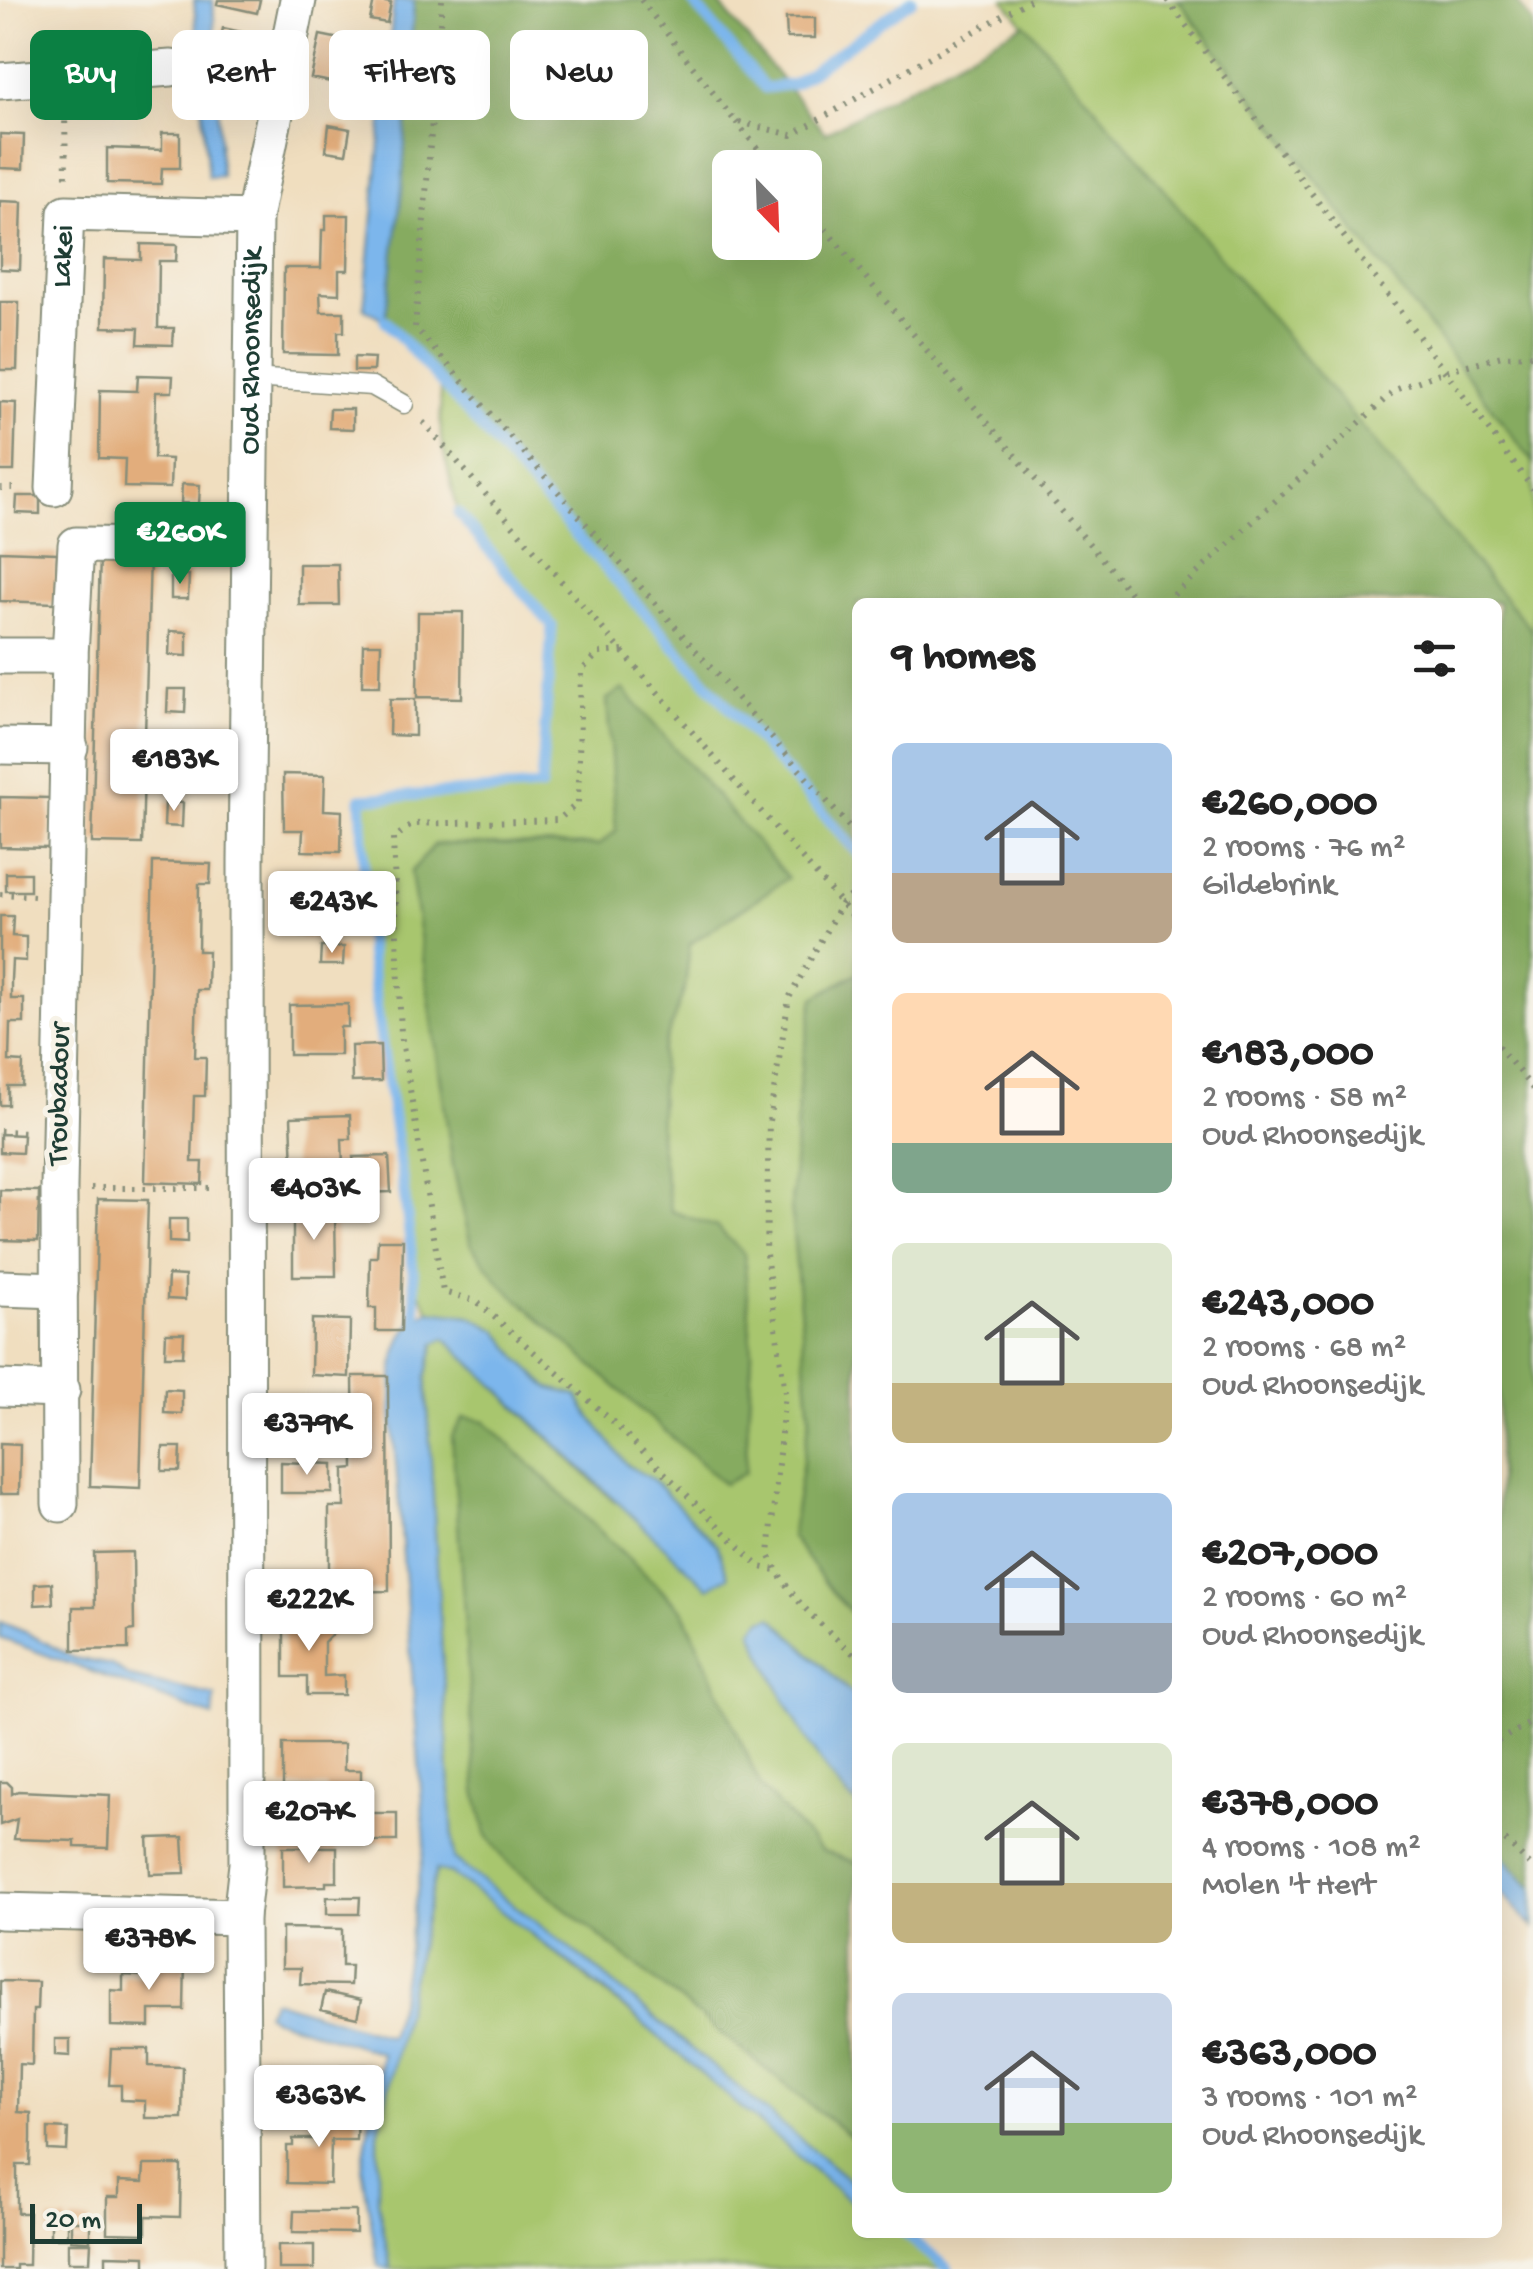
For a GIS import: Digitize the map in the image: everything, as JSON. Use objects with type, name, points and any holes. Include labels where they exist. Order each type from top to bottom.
[{"type":"street","name":"Oud Rhoonsedijk","points":[[243,2269],[241,1917],[247,1864],[246,860],[254,218],[298,0]]},
{"type":"street","points":[[152,69],[171,68]]},
{"type":"street","points":[[0,81],[30,78]]},
{"type":"street","name":"Lakei","points":[[54,488],[66,214],[254,218]]},
{"type":"street","name":"Troubadour","points":[[60,1504],[59,1188],[70,656],[76,545],[181,546]]},
{"type":"street","points":[[0,656],[70,656]]},
{"type":"street","points":[[0,746],[70,747]]},
{"type":"street","points":[[0,1288],[60,1290]]},
{"type":"street","points":[[0,1388],[62,1390]]},
{"type":"street","points":[[0,1911],[241,1917]]},
{"type":"lane","points":[[252,378],[372,386],[404,404]]},
{"type":"path","points":[[442,0],[415,326],[852,830]]},
{"type":"path","points":[[641,0],[759,150]]},
{"type":"path","points":[[735,121],[792,135],[1030,0]]},
{"type":"path","points":[[1167,0],[1533,489]]},
{"type":"path","points":[[65,120],[66,214]]},
{"type":"path","points":[[822,225],[1135,598]]},
{"type":"path","points":[[1170,598],[1395,390],[1502,356],[1533,355]]},
{"type":"path","points":[[404,404],[441,439],[852,916]]},
{"type":"path","points":[[623,651],[599,653],[581,672],[578,803],[558,820],[413,824],[392,840],[401,1034],[432,1233],[443,1292],[476,1301],[610,1419],[760,1567],[776,1570]]},
{"type":"path","points":[[852,894],[841,904],[789,998],[769,1122],[766,1254],[785,1393],[769,1554],[797,1602],[852,1652]]},
{"type":"path","points":[[1502,1051],[1533,1090]]},
{"type":"path","points":[[59,1188],[248,1188]]},
{"type":"path","points":[[1502,1739],[1533,1721]]},
{"type":"path","points":[[1502,1836],[1533,1868]]},
{"type":"green space","points":[[414,0],[716,0],[825,133],[1025,23],[1533,632],[1533,1889],[1502,1855],[1502,598],[852,598],[852,847],[385,320],[406,120],[490,120],[490,30],[412,30]]},
{"type":"green space","points":[[1004,0],[1178,0],[1533,462],[1533,632]]},
{"type":"green space","points":[[1178,0],[1516,0],[1533,24],[1533,462]]},
{"type":"green space","points":[[440,383],[852,847],[852,976],[814,998],[800,1077],[791,1208],[810,1417],[791,1537],[852,1613],[852,1694],[772,1617],[761,1620],[752,1631],[813,1749],[852,1799],[852,1861],[822,1851],[761,1787],[683,1610],[485,1422],[486,1834],[506,1861],[852,2138],[852,2183],[589,1963],[454,1860],[426,1377],[435,1343],[445,1338],[614,1502],[675,1506],[623,1460],[577,1395],[549,1388],[519,1359],[498,1331],[470,1316],[430,1311],[415,1284],[370,957],[361,799],[541,787],[552,626],[458,513],[441,439]],"holes":[[[607,699],[690,944],[685,988],[662,1050],[659,1138],[671,1211],[717,1227],[744,1254],[752,1354],[745,1473],[471,1245],[453,1166],[411,872],[435,844],[599,845],[617,831]]]},
{"type":"green space","points":[[623,689],[788,878],[690,944],[685,988],[662,1051],[659,1138],[671,1211],[717,1227],[744,1254],[752,1353],[745,1473],[724,1484],[502,1285],[471,1245],[453,1166],[411,872],[435,844],[599,845],[616,831],[607,699]]},
{"type":"green space","points":[[852,976],[852,1613],[791,1537],[810,1417],[791,1208],[800,1077],[814,998]]},
{"type":"green space","points":[[464,1417],[485,1421],[683,1611],[761,1787],[822,1851],[852,1861],[852,2138],[506,1861],[486,1834],[476,1791],[452,1436]]},
{"type":"green space","points":[[436,1870],[451,1872],[657,2036],[852,2203],[852,2238],[913,2238],[951,2269],[391,2269],[378,2202],[378,2133]]},
{"type":"water","points":[[194,0],[213,0],[214,30],[196,30]]},
{"type":"water","points":[[394,0],[414,0],[412,30],[391,30]]},
{"type":"water","points":[[203,120],[218,120],[221,176],[208,177]]},
{"type":"water","points":[[382,120],[406,120],[385,320],[364,308]]},
{"type":"water","points":[[430,1311],[470,1316],[498,1331],[519,1359],[549,1388],[577,1395],[628,1466],[652,1479],[717,1545],[728,1576],[708,1588],[445,1338],[435,1343],[426,1377],[454,1859],[589,1963],[852,2183],[852,2203],[598,1985],[451,1873],[436,1870],[378,2134],[378,2202],[391,2269],[378,2266],[362,2167],[381,2053],[266,2013],[273,2000],[389,2036],[400,1999],[425,1842],[392,1412],[396,1354],[416,1319]]},
{"type":"water","points":[[772,1617],[852,1694],[852,1799],[828,1772],[784,1698],[752,1631],[761,1620]]},
{"type":"water","points":[[0,1622],[74,1658],[111,1665],[130,1677],[215,1696],[213,1717],[0,1638]]},
{"type":"water","points":[[1502,1855],[1533,1889],[1533,1927],[1502,1893]]},
{"type":"building","points":[[218,0],[260,0],[257,13],[217,4]]},
{"type":"building","points":[[374,0],[391,3],[387,23],[370,20]]},
{"type":"building","points":[[786,18],[815,18],[815,38],[787,38]]},
{"type":"building","points":[[320,35],[329,37],[329,82],[311,78]]},
{"type":"building","points":[[329,125],[350,129],[346,154],[326,151]]},
{"type":"building","points":[[162,133],[180,133],[180,168],[162,168],[161,184],[107,183],[107,148],[162,150]]},
{"type":"building","points":[[0,134],[24,135],[23,169],[0,168]]},
{"type":"building","points":[[0,201],[22,202],[20,270],[0,269]]},
{"type":"building","points":[[326,215],[349,215],[348,270],[339,270],[339,294],[320,293],[321,312],[344,312],[344,332],[338,332],[338,355],[283,354],[284,268],[321,268]]},
{"type":"building","points":[[141,244],[177,245],[176,261],[159,261],[158,328],[174,328],[173,345],[138,344],[139,328],[103,327],[104,259],[141,260]]},
{"type":"building","points":[[0,302],[19,302],[17,370],[0,370]]},
{"type":"building","points":[[354,357],[374,358],[373,371],[354,371]]},
{"type":"building","points":[[138,375],[173,376],[172,392],[156,392],[154,458],[171,459],[170,488],[124,487],[125,459],[99,458],[100,390],[137,391]]},
{"type":"building","points":[[0,402],[16,403],[14,471],[0,471]]},
{"type":"building","points":[[330,409],[353,409],[353,429],[329,428]]},
{"type":"building","points":[[182,484],[200,485],[199,504],[181,503]]},
{"type":"building","points":[[17,496],[40,496],[40,514],[16,513]]},
{"type":"building","points":[[0,551],[57,553],[55,603],[0,601]]},
{"type":"building","points":[[100,555],[150,556],[142,844],[92,843]]},
{"type":"building","points":[[299,564],[338,564],[339,605],[299,605]]},
{"type":"building","points":[[171,575],[189,575],[188,599],[171,599]]},
{"type":"building","points":[[418,612],[463,612],[462,698],[417,697]]},
{"type":"building","points":[[170,631],[187,632],[187,656],[169,655]]},
{"type":"building","points":[[363,644],[381,644],[380,686],[362,686]]},
{"type":"building","points":[[168,689],[186,689],[185,713],[167,712]]},
{"type":"building","points":[[390,699],[415,699],[415,736],[389,735]]},
{"type":"building","points":[[166,746],[184,746],[184,770],[166,769]]},
{"type":"building","points":[[283,774],[325,775],[324,810],[342,811],[341,852],[302,851],[303,830],[284,830]]},
{"type":"building","points":[[0,797],[50,798],[49,848],[0,847]]},
{"type":"building","points":[[165,802],[183,803],[182,827],[164,826]]},
{"type":"building","points":[[153,862],[211,864],[210,884],[199,884],[198,951],[208,951],[207,990],[197,990],[195,1057],[206,1057],[205,1096],[194,1096],[192,1162],[203,1162],[202,1184],[145,1182]]},
{"type":"building","points":[[6,873],[30,873],[30,891],[6,891]]},
{"type":"building","points":[[319,880],[336,880],[336,908],[330,908],[330,937],[300,937],[299,917],[280,917],[280,884],[319,885]]},
{"type":"building","points":[[0,916],[13,916],[12,936],[26,937],[26,961],[12,960],[11,980],[11,999],[24,999],[24,1023],[10,1023],[9,1061],[23,1062],[22,1086],[8,1086],[8,1105],[0,1105]]},
{"type":"building","points":[[321,947],[344,947],[343,965],[320,965]]},
{"type":"building","points":[[348,1004],[348,1027],[340,1027],[340,1055],[289,1055],[289,1005]]},
{"type":"building","points":[[380,1045],[381,1081],[352,1082],[351,1046]]},
{"type":"building","points":[[350,1115],[351,1139],[342,1139],[343,1166],[354,1166],[353,1157],[389,1156],[391,1192],[332,1194],[331,1167],[293,1168],[291,1117]]},
{"type":"building","points":[[0,1134],[23,1135],[22,1153],[0,1152]]},
{"type":"building","points":[[0,1190],[39,1191],[38,1241],[0,1240]]},
{"type":"building","points":[[98,1199],[148,1200],[140,1488],[90,1486]]},
{"type":"building","points":[[293,1209],[335,1209],[336,1276],[293,1276]]},
{"type":"building","points":[[169,1219],[187,1219],[187,1243],[169,1242]]},
{"type":"building","points":[[378,1240],[403,1240],[401,1331],[376,1331],[376,1308],[369,1308],[370,1257],[377,1257]]},
{"type":"building","points":[[168,1275],[185,1276],[185,1300],[167,1299]]},
{"type":"building","points":[[312,1319],[350,1320],[349,1377],[311,1375]]},
{"type":"building","points":[[166,1333],[184,1333],[183,1356],[165,1356]]},
{"type":"building","points":[[353,1376],[388,1376],[389,1591],[329,1592],[329,1507],[344,1507],[344,1469],[354,1468]]},
{"type":"building","points":[[165,1389],[182,1390],[182,1414],[164,1413]]},
{"type":"building","points":[[0,1444],[20,1445],[19,1494],[0,1494]]},
{"type":"building","points":[[163,1447],[181,1447],[180,1471],[162,1471]]},
{"type":"building","points":[[281,1462],[333,1464],[333,1493],[281,1493]]},
{"type":"building","points":[[133,1552],[134,1630],[128,1631],[128,1649],[73,1650],[73,1607],[95,1607],[94,1553]]},
{"type":"building","points":[[52,1583],[53,1604],[35,1605],[35,1584]]},
{"type":"building","points":[[284,1615],[324,1615],[324,1622],[334,1632],[324,1642],[324,1676],[344,1675],[344,1695],[307,1695],[307,1677],[284,1677]]},
{"type":"building","points":[[283,1744],[344,1744],[344,1770],[361,1770],[361,1804],[327,1804],[327,1787],[283,1787]]},
{"type":"building","points":[[0,1782],[12,1787],[12,1794],[18,1791],[110,1795],[108,1848],[75,1847],[75,1841],[14,1839],[17,1819],[0,1825]]},
{"type":"building","points":[[356,1813],[397,1813],[397,1841],[356,1841]]},
{"type":"building","points":[[183,1837],[185,1873],[150,1874],[148,1838]]},
{"type":"building","points":[[283,1847],[337,1847],[337,1882],[283,1887]]},
{"type":"building","points":[[327,1897],[360,1897],[359,1914],[327,1914]]},
{"type":"building","points":[[282,1928],[342,1929],[342,1966],[351,1966],[350,1985],[300,1984],[301,1968],[282,1968]]},
{"type":"building","points":[[148,1958],[185,1959],[184,2010],[150,2010],[150,2027],[111,2026],[111,1990],[123,1991],[123,1975],[147,1976]]},
{"type":"building","points":[[0,1981],[38,1982],[32,2065],[19,2064],[18,2112],[31,2113],[31,2139],[30,2165],[17,2165],[17,2213],[29,2213],[28,2265],[16,2265],[16,2269],[0,2269]]},
{"type":"building","points":[[325,1992],[361,2000],[357,2018],[321,2010]]},
{"type":"building","points":[[55,2039],[70,2039],[70,2056],[55,2055]]},
{"type":"building","points":[[111,2049],[149,2049],[149,2066],[183,2067],[182,2118],[145,2118],[145,2101],[121,2100],[121,2085],[109,2085]]},
{"type":"building","points":[[341,2065],[366,2065],[365,2109],[340,2109]]},
{"type":"building","points":[[323,2113],[357,2114],[356,2140],[331,2140],[330,2184],[287,2183],[287,2146],[293,2146],[293,2139],[322,2139]]},
{"type":"building","points":[[48,2128],[68,2129],[67,2151],[48,2150]]},
{"type":"building","points":[[144,2165],[181,2165],[180,2217],[146,2216],[146,2234],[107,2233],[107,2197],[119,2197],[119,2181],[143,2182]]},
{"type":"building","points":[[294,2211],[356,2211],[356,2233],[293,2232]]},
{"type":"building","points":[[50,2220],[67,2220],[67,2238],[50,2238]]},
{"type":"building","points":[[71,2221],[90,2221],[90,2241],[71,2240]]},
{"type":"building","points":[[68,2243],[91,2243],[90,2262],[68,2262]]},
{"type":"building","points":[[278,2245],[314,2245],[314,2269],[278,2269]]},
{"type":"building","points":[[106,2255],[145,2256],[145,2269],[106,2269]]},
{"type":"waterway","points":[[691,0],[765,88],[794,84],[912,0]]},
{"type":"waterway","points":[[385,320],[852,846]]},
{"type":"waterway","points":[[417,1331],[404,1191],[370,959],[361,799],[541,787],[552,626],[458,513]]},
{"type":"waterway","points":[[910,2238],[948,2269]]}]
